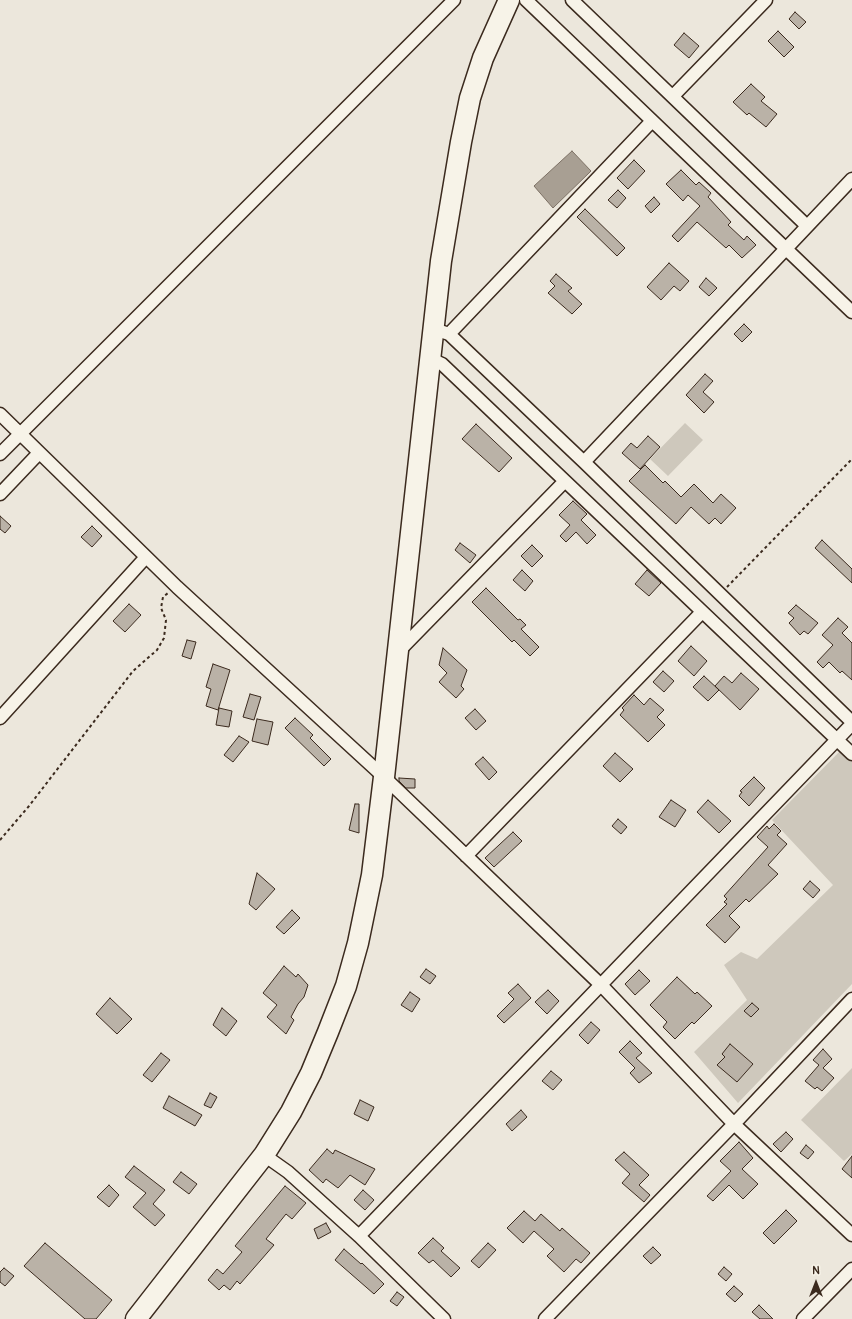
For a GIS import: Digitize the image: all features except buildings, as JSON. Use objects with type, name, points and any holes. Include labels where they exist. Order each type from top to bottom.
[{"type":"highway","points":[[136,1319],[264,1154],[291,1112],[311,1072],[346,986],[358,944],[372,875],[431,359],[441,331],[441,261],[460,142],[470,98],[483,58],[509,0]]},
{"type":"street","points":[[0,454],[454,0]]},
{"type":"street","points":[[526,0],[852,312]]},
{"type":"street","points":[[572,0],[807,226]]},
{"type":"street","points":[[673,96],[766,0]]},
{"type":"street","points":[[360,1236],[602,986],[852,723],[584,462],[441,331],[652,120]]},
{"type":"street","points":[[584,462],[785,248],[852,179]]},
{"type":"street","points":[[431,359],[442,364],[852,754]]},
{"type":"street","points":[[0,414],[177,587],[384,777],[602,986],[734,1124],[852,1235]]},
{"type":"street","points":[[0,494],[39,452]]},
{"type":"street","points":[[398,652],[565,481]]},
{"type":"street","points":[[1,713],[146,557]]},
{"type":"street","points":[[466,856],[702,612]]},
{"type":"street","points":[[545,1319],[734,1124],[852,999]]},
{"type":"street","points":[[264,1154],[288,1172],[360,1236],[444,1319]]},
{"type":"street","points":[[803,1319],[852,1269]]},
{"type":"path","points":[[719,595],[852,459]]},
{"type":"path","points":[[0,840],[29,806],[133,671],[157,650],[164,638],[166,620],[161,608],[163,597],[177,587]]},
{"type":"shaded area","points":[[572,151],[591,171],[553,208],[534,186]]},
{"type":"shaded area","points":[[685,423],[703,440],[668,476],[650,459]]},
{"type":"shaded area","points":[[844,747],[852,754],[852,984],[738,1103],[694,1052],[747,1000],[724,965],[741,952],[757,959],[833,885],[772,820]]},
{"type":"shaded area","points":[[852,1068],[852,1154],[844,1161],[801,1120]]}]
